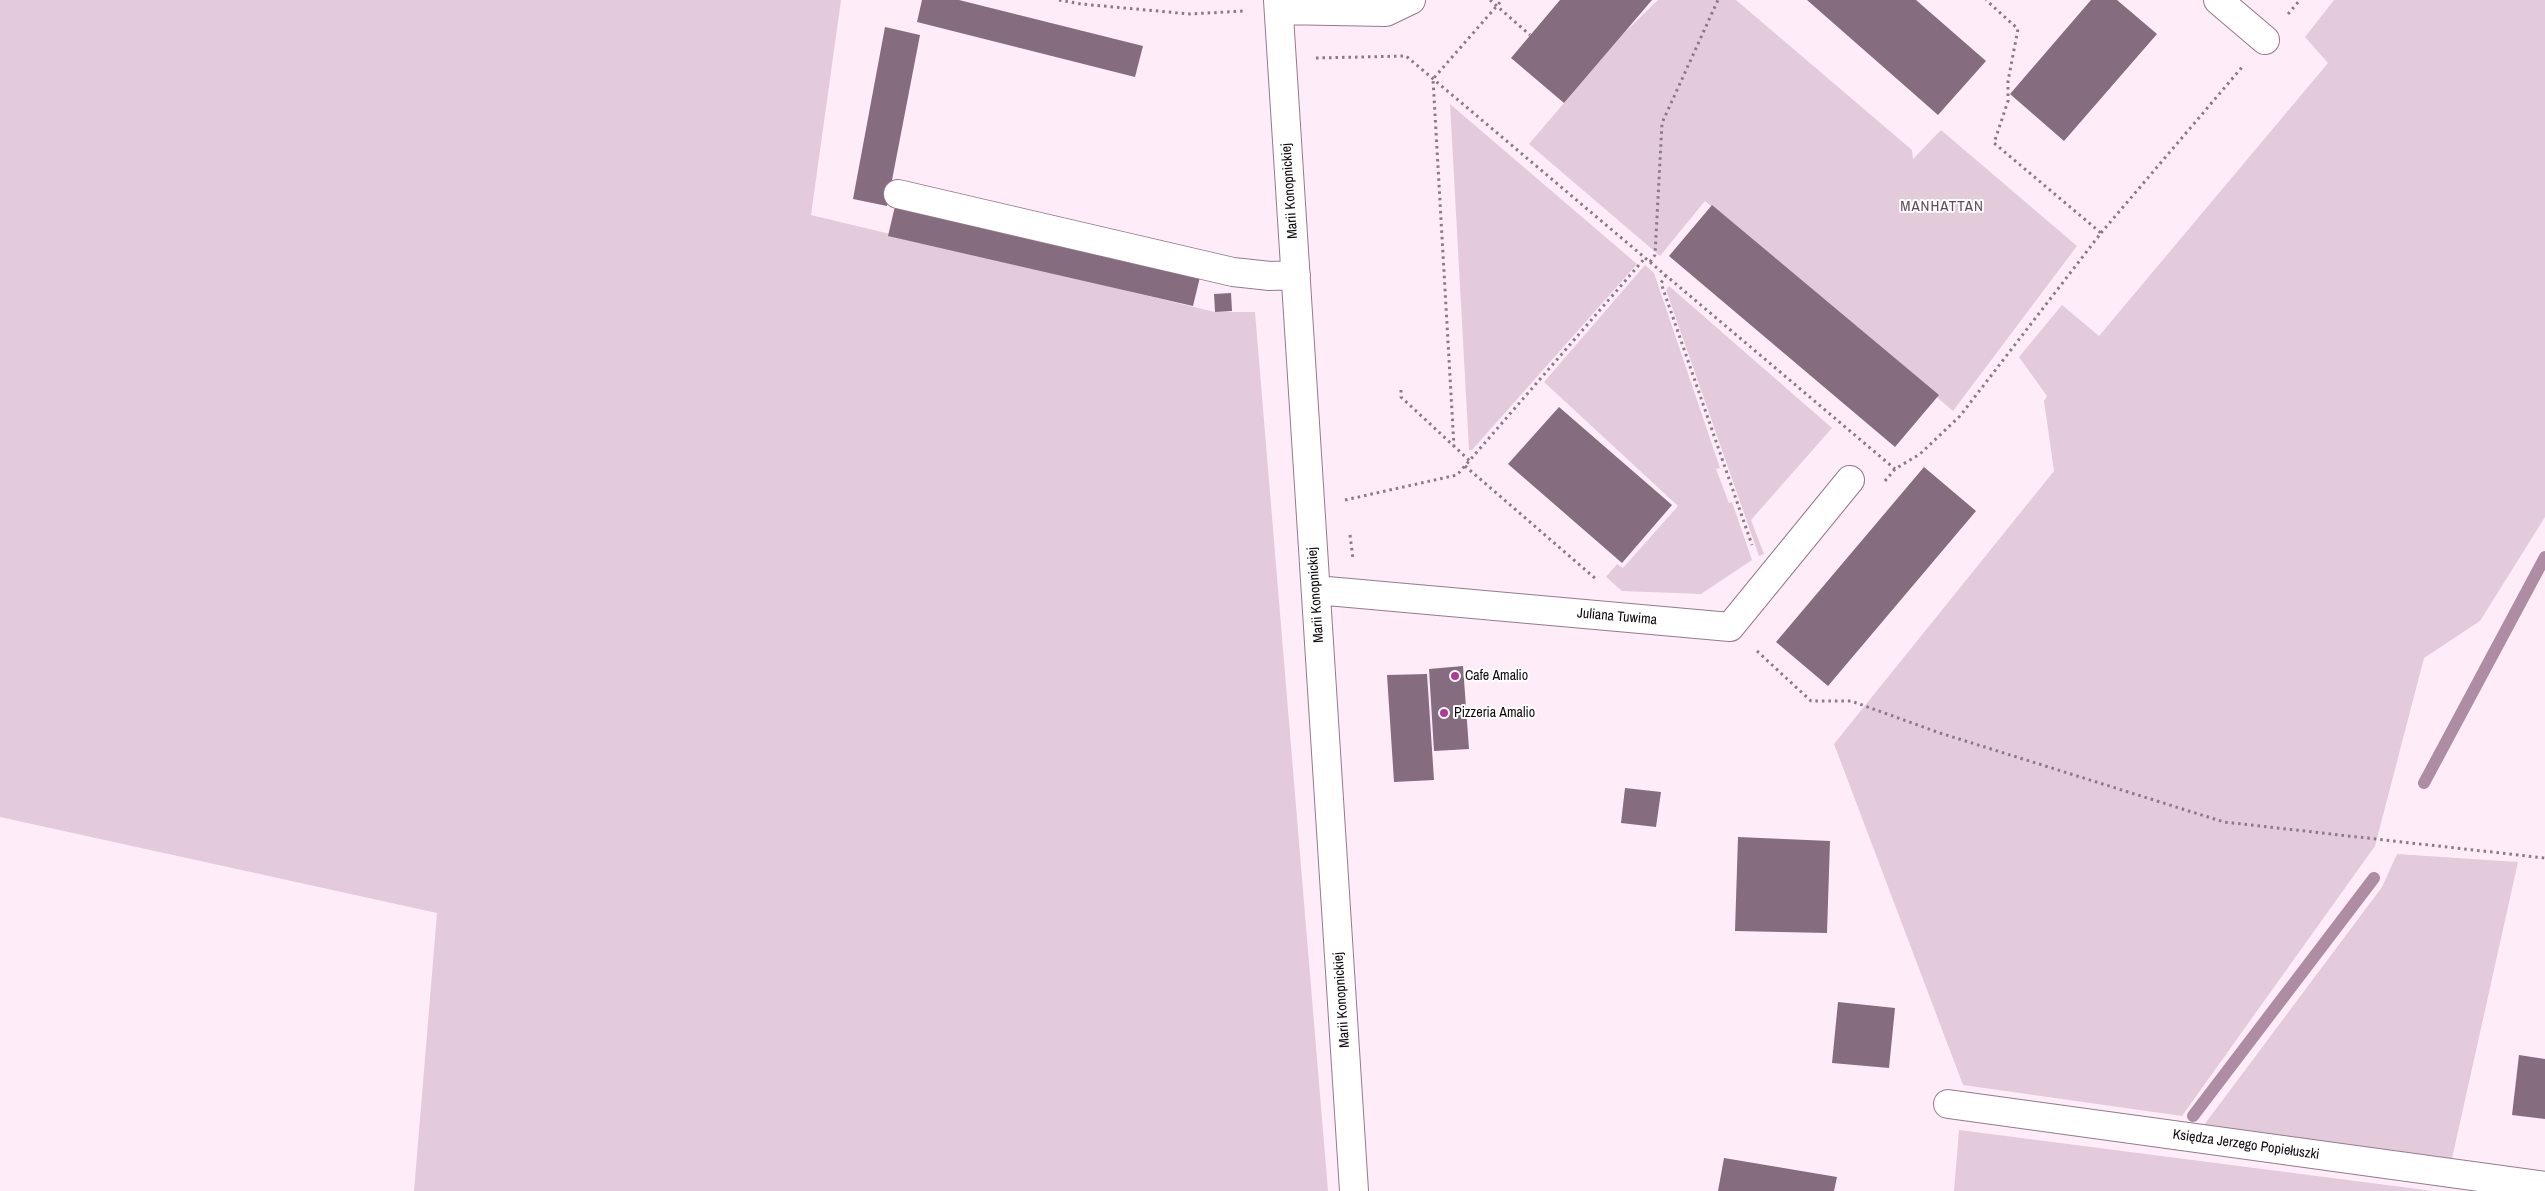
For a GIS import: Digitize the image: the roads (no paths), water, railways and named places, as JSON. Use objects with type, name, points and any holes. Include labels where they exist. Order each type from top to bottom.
[{"type":"street","points":[[1279,5],[1386,12],[1411,0]]},
{"type":"street","points":[[2218,0],[2265,40]]},
{"type":"street","name":"Marii Konopnickiej","points":[[1279,5],[1354,1191]]},
{"type":"street","points":[[898,194],[1233,272],[1270,276],[1296,275]]},
{"type":"street","name":"Juliana Tuwima","points":[[1316,590],[1730,627],[1850,480]]},
{"type":"street","name":"Księdza Jerzego Popiełuszki","points":[[1948,1104],[2545,1186]]},
{"type":"waterway","points":[[2424,783],[2545,557]]},
{"type":"waterway","points":[[2193,1116],[2374,878]]},
{"type":"place","name":"Cafe Amalio","points":[[1455,676]]},
{"type":"place","name":"Pizzeria Amalio","points":[[1444,713]]},
{"type":"district","name":"MANHATTAN","points":[[1942,207]]}]
